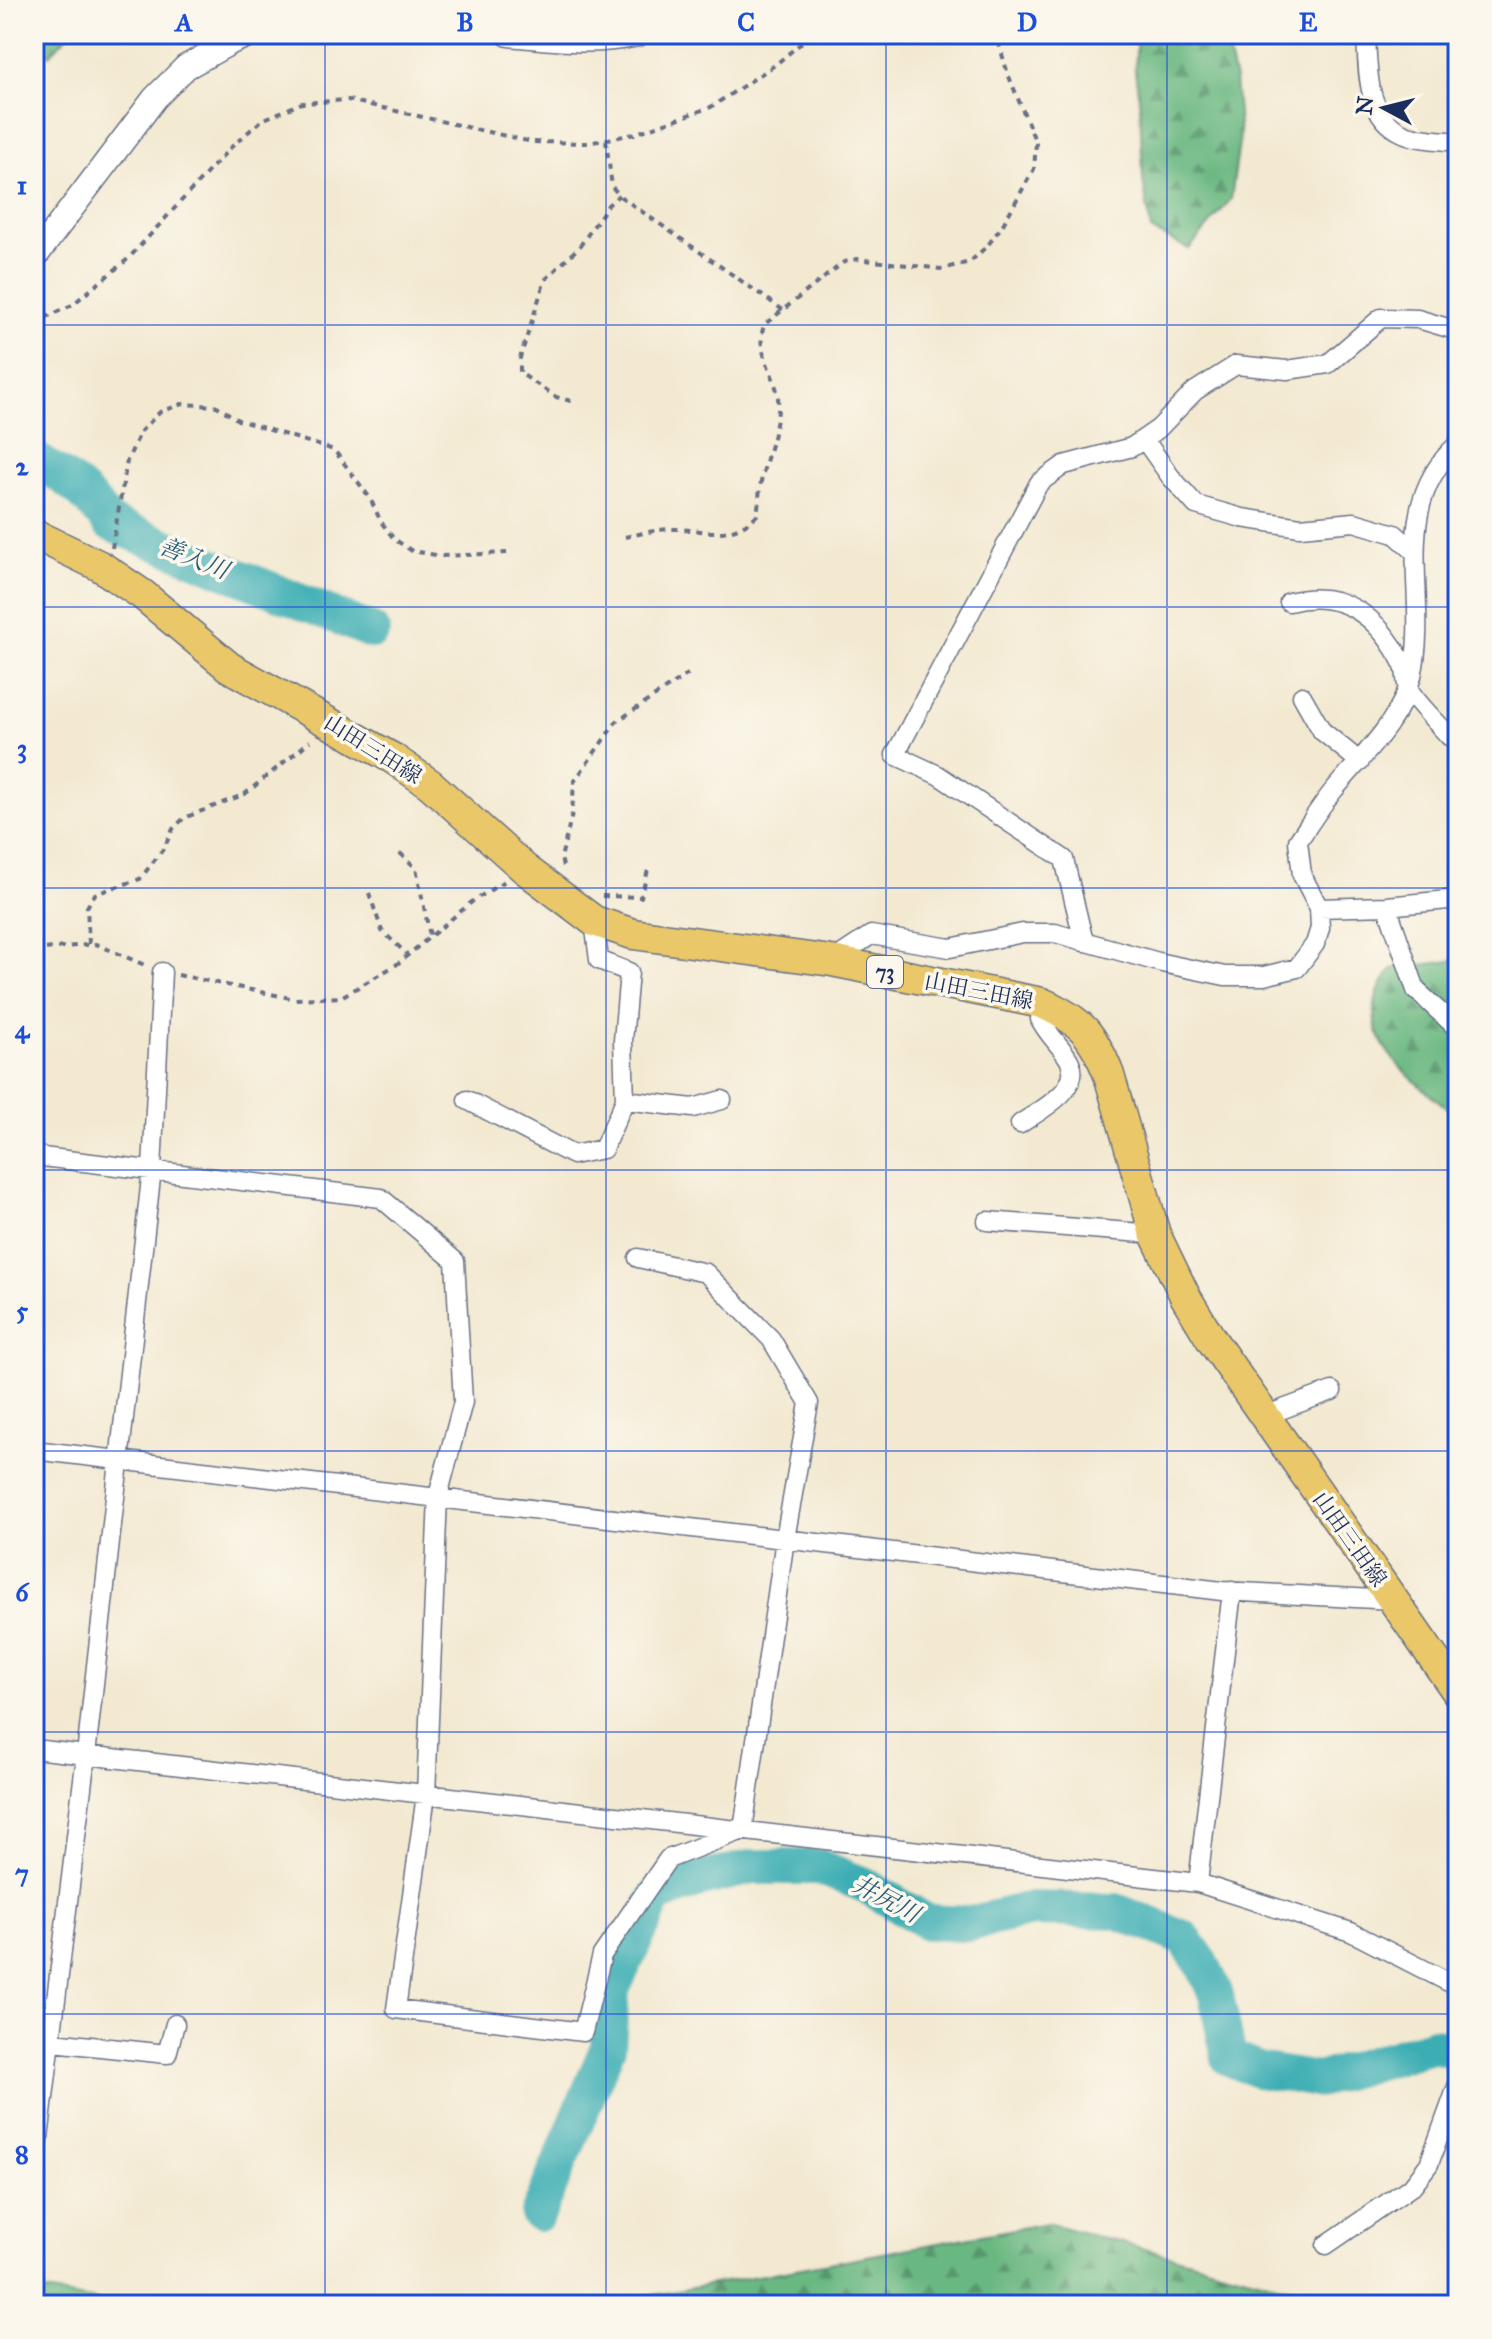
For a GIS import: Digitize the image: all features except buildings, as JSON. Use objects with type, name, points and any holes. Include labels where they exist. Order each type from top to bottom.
[{"type":"main road","name":"山田三田線","points":[[34,534],[100,566],[143,595],[229,667],[329,721],[430,784],[525,869],[594,921],[633,934],[832,961],[1042,1003],[1070,1016],[1087,1032],[1100,1051],[1155,1234],[1198,1318],[1458,1693]]},
{"type":"street","points":[[34,258],[155,98],[186,67],[250,34]]},
{"type":"street","points":[[509,34],[580,41],[637,34]]},
{"type":"street","points":[[1366,34],[1372,100],[1389,124],[1404,134],[1458,142]]},
{"type":"street","points":[[1084,942],[1064,859],[938,775],[895,755],[1039,483],[1064,465],[1132,447],[1158,429],[1195,391],[1236,365],[1287,370],[1328,364],[1381,318],[1418,319],[1458,331]]},
{"type":"street","points":[[1144,439],[1170,476],[1196,505],[1242,518],[1300,527],[1354,522],[1395,534],[1414,551]]},
{"type":"street","points":[[832,961],[871,935],[950,948],[1023,933],[1055,933],[1162,963],[1225,976],[1264,976],[1297,968],[1315,944],[1320,928],[1319,908],[1302,875],[1298,841],[1332,792],[1360,762],[1400,706],[1412,676],[1419,612],[1414,551],[1421,502],[1432,475],[1458,444]]},
{"type":"street","points":[[1289,602],[1309,597],[1350,604],[1368,617],[1377,624],[1405,667],[1407,687],[1449,736],[1458,733]]},
{"type":"street","points":[[1302,696],[1322,731],[1360,762]]},
{"type":"street","points":[[1319,908],[1458,899]]},
{"type":"street","points":[[1387,906],[1416,990],[1458,1029]]},
{"type":"street","points":[[467,1100],[573,1155],[603,1149],[625,1100],[623,1041],[629,972],[599,960],[594,921]]},
{"type":"street","points":[[34,2179],[42,2041],[86,1755],[152,1169],[162,972]]},
{"type":"street","points":[[1020,1124],[1054,1101],[1070,1085],[1073,1071],[1070,1059],[1040,1019],[1042,1003]]},
{"type":"street","points":[[625,1100],[693,1108],[722,1100]]},
{"type":"street","points":[[34,1156],[381,1198],[455,1261],[463,1402],[438,1496],[426,1795],[396,2009],[583,2032],[602,1955],[668,1859],[743,1830]]},
{"type":"street","points":[[987,1221],[1155,1234]]},
{"type":"street","points":[[638,1258],[706,1273],[771,1339],[809,1403],[785,1539],[743,1830]]},
{"type":"street","points":[[1264,1416],[1332,1391]]},
{"type":"street","points":[[34,1450],[1232,1591],[1393,1600]]},
{"type":"street","points":[[1198,1883],[1232,1591]]},
{"type":"street","points":[[34,1749],[1198,1883],[1351,1932],[1458,1987]]},
{"type":"street","points":[[42,2041],[167,2054],[175,2024]]},
{"type":"street","points":[[1326,2245],[1412,2186],[1429,2164],[1458,2084]]},
{"type":"path","points":[[34,323],[72,305],[128,259],[229,149],[262,120],[302,103],[348,100],[532,142],[588,143],[634,134],[711,107],[775,65],[812,34]]},
{"type":"path","points":[[625,537],[668,529],[722,534],[744,527],[757,515],[761,479],[774,438],[778,401],[759,335],[765,324],[844,262],[857,259],[941,269],[970,262],[988,245],[1034,169],[1036,143],[1008,74],[996,34]]},
{"type":"path","points":[[606,140],[612,187],[619,195],[783,310]]},
{"type":"path","points":[[571,401],[556,397],[520,373],[520,358],[545,280],[580,246],[608,205],[619,195]]},
{"type":"path","points":[[100,566],[114,546],[127,461],[141,431],[160,412],[182,404],[217,406],[238,420],[334,450],[370,498],[381,522],[394,539],[412,551],[442,556],[507,553]]},
{"type":"path","points":[[564,871],[561,858],[572,814],[574,782],[616,722],[688,674]]},
{"type":"path","points":[[89,944],[87,907],[95,894],[140,879],[164,848],[173,829],[184,818],[245,794],[320,734],[329,721]]},
{"type":"path","points":[[400,853],[416,868],[430,936]]},
{"type":"path","points":[[34,950],[96,944],[162,972],[295,999],[341,997],[396,965],[407,954],[382,931],[369,893]]},
{"type":"green space","points":[[34,34],[69,34],[50,55],[34,49]]},
{"type":"green space","points":[[1137,34],[1224,34],[1235,80],[1240,136],[1231,199],[1189,249],[1151,230],[1143,180],[1135,71]]},
{"type":"green space","points":[[1458,960],[1458,1117],[1396,1063],[1384,1047],[1374,1010],[1380,987],[1392,969]]},
{"type":"green space","points":[[1047,2223],[1356,2305],[573,2305],[637,2298]]},
{"type":"green space","points":[[34,2290],[119,2305],[34,2305]]},
{"type":"waterway","name":"善入川","points":[[34,459],[76,486],[109,523],[372,631]]},
{"type":"waterway","name":"井尻川","points":[[538,2214],[608,2047],[612,1989],[656,1897],[701,1879],[753,1867],[819,1867],[865,1885],[927,1922],[969,1924],[1031,1909],[1116,1911],[1184,1938],[1203,1965],[1216,1995],[1229,2058],[1258,2070],[1318,2080],[1434,2045],[1458,2052]]}]
